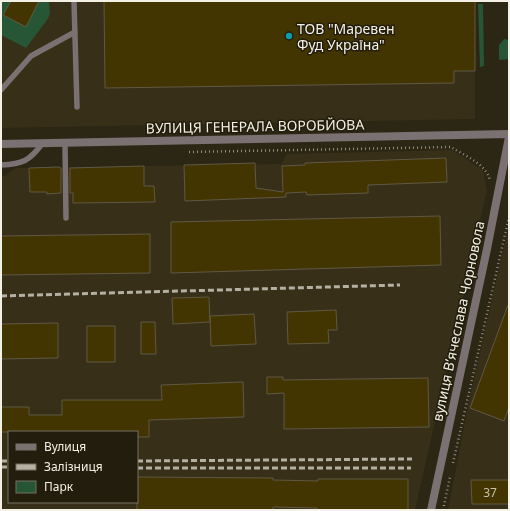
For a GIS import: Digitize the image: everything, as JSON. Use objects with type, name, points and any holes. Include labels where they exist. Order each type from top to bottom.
[{"type":"street","name":"ВУЛИЦЯ ГЕНЕРАЛА ВОРОБЙОВА","points":[[1,144],[509,134]]},
{"type":"street","name":"вулиця Вʼячеслава Чорновола","points":[[431,510],[487,249],[509,137]]},
{"type":"lane","points":[[74,1],[77,107]]},
{"type":"lane","points":[[1,90],[30,56],[74,32]]},
{"type":"lane","points":[[65,143],[66,218]]},
{"type":"lane","points":[[1,165],[16,164],[26,161],[34,155],[42,144]]},
{"type":"path","points":[[184,152],[451,148],[484,168],[489,177],[490,184]]},
{"type":"path","points":[[452,470],[509,218]]},
{"type":"path","points":[[443,510],[450,476]]},
{"type":"shaded area","points":[[1,1],[475,1],[475,119],[1,128]]},
{"type":"shaded area","points":[[452,150],[483,170],[487,190],[415,510],[1,510],[1,176],[5,176],[16,168],[281,164],[287,154]]},
{"type":"shaded area","points":[[508,229],[509,510],[448,510],[468,406]]},
{"type":"green space","points":[[1,1],[49,1],[50,14],[26,48],[1,35]]},
{"type":"green space","points":[[478,4],[483,4],[484,66],[480,67]]},
{"type":"green space","points":[[504,39],[509,40],[509,59],[499,60],[499,45]]},
{"type":"building","points":[[11,1],[39,1],[26,27],[3,15]]},
{"type":"building","name":"ТОВ \"Маревен Фуд Україна\"","points":[[104,1],[475,1],[475,71],[454,71],[454,83],[105,88]]},
{"type":"building","points":[[446,158],[447,182],[368,185],[368,193],[307,195],[306,192],[286,193],[286,197],[185,201],[184,165],[255,163],[256,188],[283,192],[282,166],[305,165],[305,163]]},
{"type":"building","points":[[144,166],[144,186],[154,186],[155,202],[73,203],[73,193],[70,193],[70,168]]},
{"type":"building","points":[[29,168],[61,168],[61,193],[47,194],[47,192],[30,192]]},
{"type":"building","points":[[440,216],[441,265],[171,273],[171,222]]},
{"type":"building","points":[[150,234],[150,273],[1,275],[1,236]]},
{"type":"building","points":[[209,297],[210,322],[173,324],[172,298]]},
{"type":"building","points":[[508,305],[509,407],[504,421],[470,408]]},
{"type":"building","points":[[336,310],[337,330],[328,330],[329,343],[288,344],[287,312]]},
{"type":"building","points":[[254,314],[256,344],[211,346],[210,316]]},
{"type":"building","points":[[141,322],[155,322],[156,354],[141,354]]},
{"type":"building","points":[[58,323],[58,358],[1,359],[1,324]]},
{"type":"building","points":[[87,326],[115,326],[115,362],[87,362]]},
{"type":"building","points":[[267,377],[283,377],[283,380],[428,378],[429,427],[284,429],[284,393],[267,394]]},
{"type":"building","points":[[243,382],[244,417],[149,420],[149,437],[138,437],[138,431],[1,432],[1,407],[29,407],[29,415],[62,415],[62,400],[162,400],[161,385]]},
{"type":"building","points":[[138,477],[273,478],[273,480],[318,481],[318,479],[408,479],[408,510],[317,510],[317,508],[273,507],[273,510],[137,510]]},
{"type":"building","points":[[471,480],[509,480],[509,504],[472,504]]},
{"type":"railway","points":[[1,296],[400,285]]},
{"type":"railway","points":[[138,461],[412,459]]},
{"type":"railway","points":[[1,461],[8,461]]},
{"type":"railway","points":[[1,467],[8,467]]},
{"type":"railway","points":[[138,468],[411,468]]},
{"type":"place","name":"ТОВ \"Маревен Фуд Україна\"","points":[[289,36]]}]
